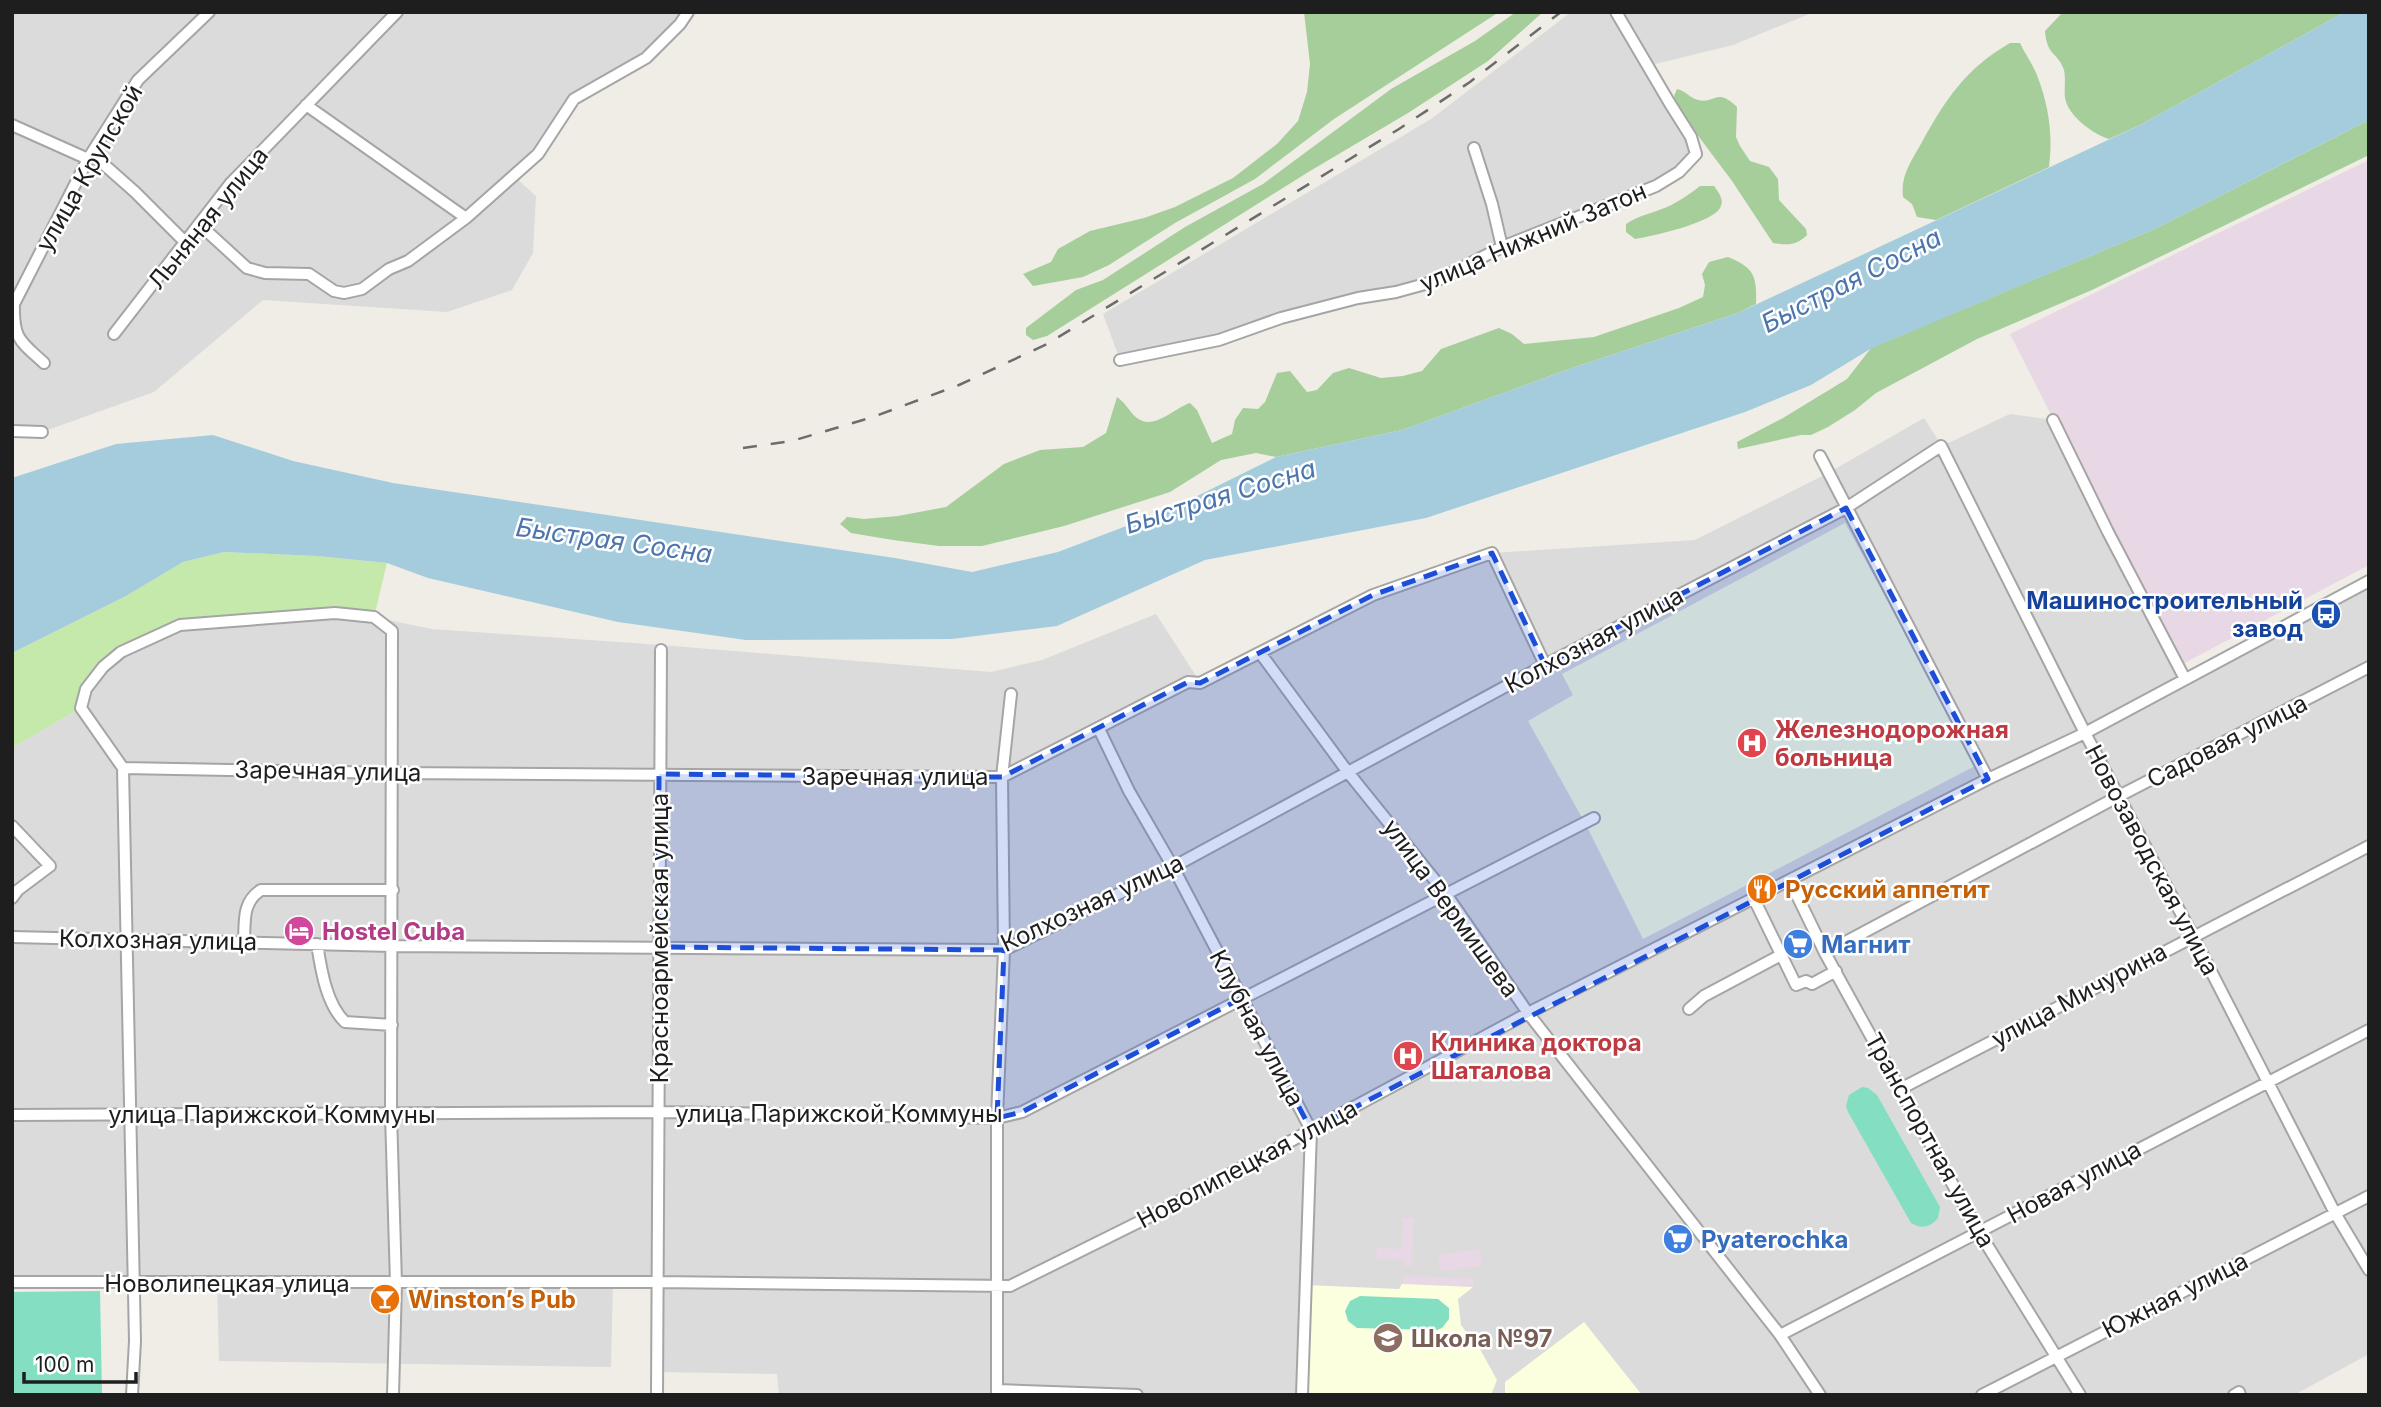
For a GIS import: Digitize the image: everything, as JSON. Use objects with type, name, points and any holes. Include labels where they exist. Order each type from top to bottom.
[{"type":"street","name":"улица Крупской","points":[[14,304],[90,157],[138,80],[208,12]]},
{"type":"street","name":"Льняная улица","points":[[114,334],[230,184],[397,12]]},
{"type":"street","points":[[199,224],[247,268],[265,273],[309,274],[334,291],[344,293],[362,289],[389,269],[408,261],[466,218],[538,154],[574,99],[646,58],[688,12]]},
{"type":"street","name":"улица Нижний Затон","points":[[1120,360],[1219,340],[1281,318],[1436,281],[1502,247],[1656,186],[1679,172],[1696,154],[1691,137],[1616,12]]},
{"type":"street","points":[[306,105],[466,218]]},
{"type":"street","points":[[12,125],[90,157],[135,192],[185,242]]},
{"type":"street","points":[[1474,148],[1502,247]]},
{"type":"street","points":[[14,304],[13,321],[18,340],[44,363]]},
{"type":"street","points":[[2053,420],[2185,679]]},
{"type":"street","points":[[12,431],[42,432]]},
{"type":"street","name":"Колхозная улица","points":[[12,937],[393,946],[1004,950],[1172,867],[1545,665],[1846,508],[1941,446]]},
{"type":"street","name":"Новозаводская улица","points":[[1941,446],[2085,733],[2335,1213],[2369,1270]]},
{"type":"street","points":[[1820,456],[1988,779]]},
{"type":"street","name":"Заречная улица","points":[[122,768],[393,773],[1002,777],[1188,682],[1200,683],[1373,596],[1492,553],[1545,665]]},
{"type":"street","name":"Новолипецкая улица","points":[[12,1282],[658,1282],[1010,1286],[1165,1209],[1528,1013],[1988,779],[2085,733],[2369,581]]},
{"type":"street","points":[[132,1395],[134,1282],[122,768],[81,708],[86,690],[103,667],[121,652],[180,625],[335,613],[374,617],[392,631],[391,1114],[396,1283],[393,1395]]},
{"type":"street","name":"Красноармейская улица","points":[[657,1395],[661,650]]},
{"type":"street","name":"улица Вермишева","points":[[1261,654],[1347,771],[1446,894],[1528,1013],[1780,1335],[1819,1395]]},
{"type":"street","name":"Садовая улица","points":[[1825,953],[2119,796],[2369,667]]},
{"type":"street","points":[[1011,694],[1002,777],[1004,950],[997,1118],[998,1392],[1137,1395]]},
{"type":"street","name":"Клубная улица","points":[[1099,729],[1129,791],[1311,1130],[1302,1395]]},
{"type":"street","name":"улица Парижской Коммуны","points":[[12,1115],[660,1112],[997,1118],[1022,1112],[1594,818]]},
{"type":"street","points":[[12,826],[50,866],[18,890],[12,898]]},
{"type":"street","name":"улица Мичурина","points":[[1902,1088],[2369,846]]},
{"type":"street","name":"Транспортная улица","points":[[1790,881],[1825,953],[1902,1088],[1979,1232],[2080,1395]]},
{"type":"street","points":[[244,942],[246,908],[251,896],[261,890],[393,890]]},
{"type":"street","points":[[1754,899],[1796,985],[1805,981],[1812,984],[1836,971]]},
{"type":"street","points":[[317,944],[321,971],[338,1015],[345,1022],[392,1024]]},
{"type":"street","points":[[1689,1009],[1704,996],[1781,955]]},
{"type":"street","name":"Новая улица","points":[[1780,1335],[2369,1030]]},
{"type":"street","name":"Южная улица","points":[[1982,1395],[2369,1196]]},
{"type":"highlighted area","points":[[1846,508],[1988,779],[1311,1130],[1242,998],[1022,1112],[997,1118],[1004,950],[658,947],[659,774],[1002,777],[1188,682],[1200,683],[1373,595],[1492,553],[1545,665]]},
{"type":"shaded area","points":[[12,12],[688,12],[646,58],[574,99],[515,177],[536,196],[533,253],[512,290],[447,312],[263,300],[154,392],[42,432],[12,431]]},
{"type":"shaded area","points":[[1571,12],[1814,12],[1733,45],[1647,66],[1696,154],[1679,172],[1436,281],[1219,340],[1120,360],[1103,314],[1431,119]]},
{"type":"shaded area","points":[[2369,160],[2369,565],[2179,666],[2010,334]]},
{"type":"shaded area","points":[[2010,414],[2053,420],[2185,679],[2369,581],[2369,1354],[2294,1395],[779,1395],[777,1374],[657,1372],[658,1282],[613,1282],[611,1367],[219,1361],[217,1283],[12,1282],[12,748],[81,708],[103,667],[180,625],[335,613],[374,617],[432,629],[991,672],[1042,660],[1156,614],[1200,682],[1373,595],[1492,553],[1695,540],[1828,473],[1924,418],[1942,446]]},
{"type":"shaded area","name":"Железнодорожная больница","points":[[1845,523],[1977,765],[1643,939],[1585,823],[1528,721],[1573,695],[1562,674]]},
{"type":"shaded area","points":[[1403,1218],[1414,1218],[1412,1266],[1404,1266],[1404,1260],[1376,1259],[1377,1248],[1402,1249]]},
{"type":"shaded area","points":[[1480,1249],[1482,1266],[1440,1271],[1438,1255]]},
{"type":"shaded area","points":[[1403,1276],[1473,1278],[1473,1287],[1403,1285]]},
{"type":"shaded area","name":"Школа №97","points":[[1402,1284],[1473,1287],[1458,1299],[1461,1325],[1481,1351],[1497,1380],[1491,1395],[1302,1395],[1306,1285],[1399,1289]]},
{"type":"shaded area","points":[[1584,1322],[1642,1395],[1505,1395],[1505,1382]]},
{"type":"green space","points":[[1304,12],[1499,12],[1334,119],[1255,179],[1175,223],[1109,265],[1083,277],[1033,286],[1023,274],[1051,262],[1058,249],[1090,231],[1144,218],[1175,207],[1233,178],[1277,144],[1298,121],[1307,92],[1310,64]]},
{"type":"green space","points":[[1516,12],[1543,12],[1488,61],[1408,113],[1310,171],[1047,336],[1033,340],[1026,335],[1026,328],[1076,290],[1103,280],[1185,227],[1263,184],[1391,89],[1475,41]]},
{"type":"green space","points":[[2063,12],[2345,12],[2140,125],[2109,139],[2082,123],[2067,105],[2064,70],[2048,46],[2045,31]]},
{"type":"green space","points":[[2010,43],[2020,43],[2042,89],[2050,133],[2049,167],[1936,220],[1917,217],[1912,204],[1903,197],[1903,182],[1911,162],[1958,86],[1981,63]]},
{"type":"green space","points":[[1677,89],[1698,100],[1725,98],[1737,107],[1736,137],[1740,146],[1750,161],[1769,167],[1778,179],[1779,200],[1806,229],[1807,235],[1803,239],[1792,244],[1773,243],[1732,181],[1678,109],[1674,96]]},
{"type":"green space","points":[[2369,120],[2369,155],[2092,290],[1977,339],[1876,393],[1855,410],[1811,435],[1738,449],[1737,442],[1847,379],[1871,348],[2157,228]]},
{"type":"green space","points":[[1700,186],[1714,186],[1721,198],[1721,206],[1707,218],[1682,228],[1635,239],[1626,232],[1626,224],[1672,205]]},
{"type":"green space","points":[[1728,257],[1749,269],[1752,274],[1756,286],[1756,304],[1738,313],[1569,369],[1402,430],[1276,457],[1256,453],[1221,460],[1170,492],[1064,526],[982,546],[939,546],[893,540],[851,533],[840,524],[847,517],[864,519],[898,516],[946,507],[1004,464],[1040,450],[1083,447],[1106,433],[1117,397],[1135,416],[1150,422],[1190,403],[1197,410],[1212,443],[1232,434],[1235,420],[1243,408],[1258,409],[1265,402],[1277,373],[1290,371],[1307,392],[1317,390],[1333,373],[1349,368],[1381,378],[1422,371],[1441,349],[1499,328],[1524,344],[1594,337],[1703,297],[1705,285],[1702,274],[1709,262]]},
{"type":"green space","points":[[224,552],[317,556],[387,563],[374,617],[180,625],[103,667],[81,708],[12,748],[12,653],[126,596],[183,562]]},
{"type":"green space","points":[[1862,1087],[1877,1095],[1940,1207],[1938,1218],[1929,1226],[1922,1227],[1911,1223],[1848,1112],[1846,1106],[1849,1095]]},
{"type":"green space","points":[[100,1291],[102,1395],[12,1395],[12,1292]]},
{"type":"green space","points":[[1360,1296],[1438,1299],[1449,1308],[1449,1319],[1437,1330],[1357,1328],[1348,1321],[1345,1311],[1350,1301]]},
{"type":"water","name":"Быстрая Сосна","points":[[2345,12],[2369,12],[2369,120],[2157,228],[1872,348],[1811,385],[1745,412],[1426,518],[1205,560],[1057,626],[952,639],[746,640],[618,622],[428,578],[387,563],[317,556],[224,552],[183,562],[126,596],[12,653],[12,478],[116,444],[213,435],[293,461],[393,483],[895,558],[972,572],[1058,552],[1171,509],[1276,457],[1402,430],[1569,369],[1738,313],[2140,125]]},
{"type":"railway","points":[[743,448],[792,441],[873,417],[959,385],[1047,344],[1399,129],[1470,82],[1561,12]]},
{"type":"place","name":"Машиностроительный завод","points":[[2326,614]]},
{"type":"place","name":"Железнодорожная больница","points":[[1752,743]]},
{"type":"place","name":"Русский аппетит","points":[[1762,889]]},
{"type":"place","name":"Hostel Cuba","points":[[299,931]]},
{"type":"place","name":"Магнит","points":[[1798,944]]},
{"type":"place","name":"Клиника доктора Шаталова","points":[[1408,1056]]},
{"type":"place","name":"Pyaterochka","points":[[1678,1239]]},
{"type":"place","name":"Winston’s Pub","points":[[385,1299]]},
{"type":"place","name":"Школа №97","points":[[1388,1338]]}]
